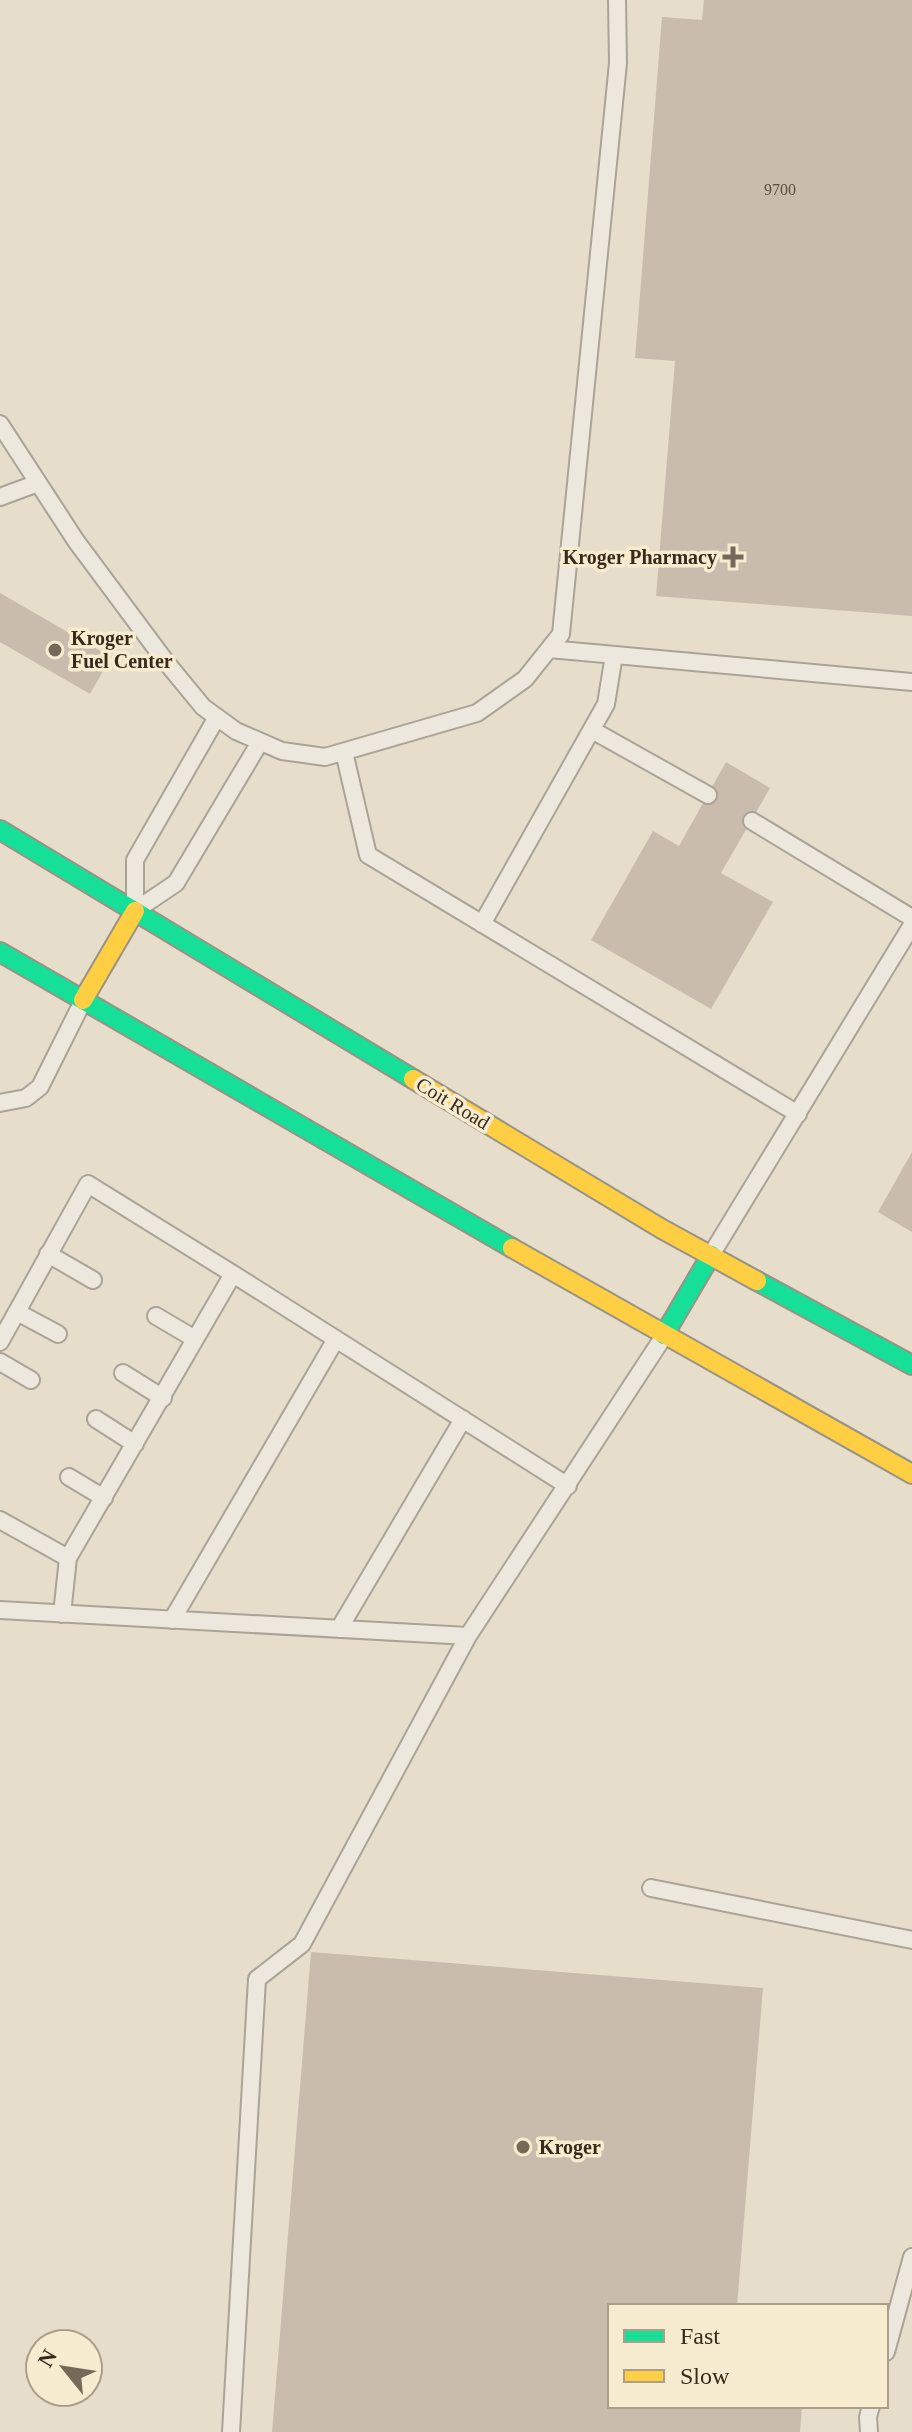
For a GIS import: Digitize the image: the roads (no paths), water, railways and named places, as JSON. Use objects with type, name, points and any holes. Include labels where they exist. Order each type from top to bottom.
[{"type":"main road","name":"Coit Road","points":[[0,830],[662,1229],[912,1365]]},
{"type":"main road","points":[[83,1000],[135,911]]},
{"type":"main road","points":[[0,952],[664,1335],[912,1474]]},
{"type":"main road","points":[[664,1335],[711,1255]]},
{"type":"lane","points":[[0,424],[76,541],[166,662],[203,707],[236,731],[282,751],[325,757],[477,713],[525,679],[561,634],[618,63],[617,0]]},
{"type":"lane","points":[[0,497],[38,483]]},
{"type":"lane","points":[[549,649],[912,682]]},
{"type":"lane","points":[[482,924],[606,704],[614,655]]},
{"type":"lane","points":[[135,911],[135,860],[217,717]]},
{"type":"lane","points":[[592,730],[708,795]]},
{"type":"lane","points":[[135,911],[176,883],[260,742]]},
{"type":"lane","points":[[344,752],[368,855],[798,1114]]},
{"type":"lane","points":[[752,821],[912,918]]},
{"type":"lane","points":[[711,1255],[912,925]]},
{"type":"lane","points":[[2,1106],[26,1098],[40,1087],[83,1000]]},
{"type":"lane","points":[[0,1342],[88,1184],[568,1486]]},
{"type":"lane","points":[[48,1254],[93,1280]]},
{"type":"lane","points":[[62,1614],[68,1558],[233,1274]]},
{"type":"lane","points":[[17,1312],[58,1334]]},
{"type":"lane","points":[[156,1316],[195,1339]]},
{"type":"lane","points":[[231,2432],[257,1979],[302,1944],[468,1636],[664,1335]]},
{"type":"lane","points":[[172,1620],[336,1339]]},
{"type":"lane","points":[[0,1362],[31,1380]]},
{"type":"lane","points":[[123,1373],[163,1398]]},
{"type":"lane","points":[[96,1419],[135,1444]]},
{"type":"lane","points":[[339,1629],[463,1419]]},
{"type":"lane","points":[[69,1477],[104,1498]]},
{"type":"lane","points":[[0,1520],[68,1558]]},
{"type":"lane","points":[[0,1610],[468,1636]]},
{"type":"lane","points":[[651,1888],[912,1940]]},
{"type":"lane","points":[[888,2345],[912,2257]]},
{"type":"lane","points":[[869,2432],[870,2408]]},
{"type":"place","name":"Kroger Pharmacy","points":[[733,557]]},
{"type":"place","name":"Kroger Fuel Center","points":[[55,650]]},
{"type":"place","name":"Kroger","points":[[523,2147]]}]
